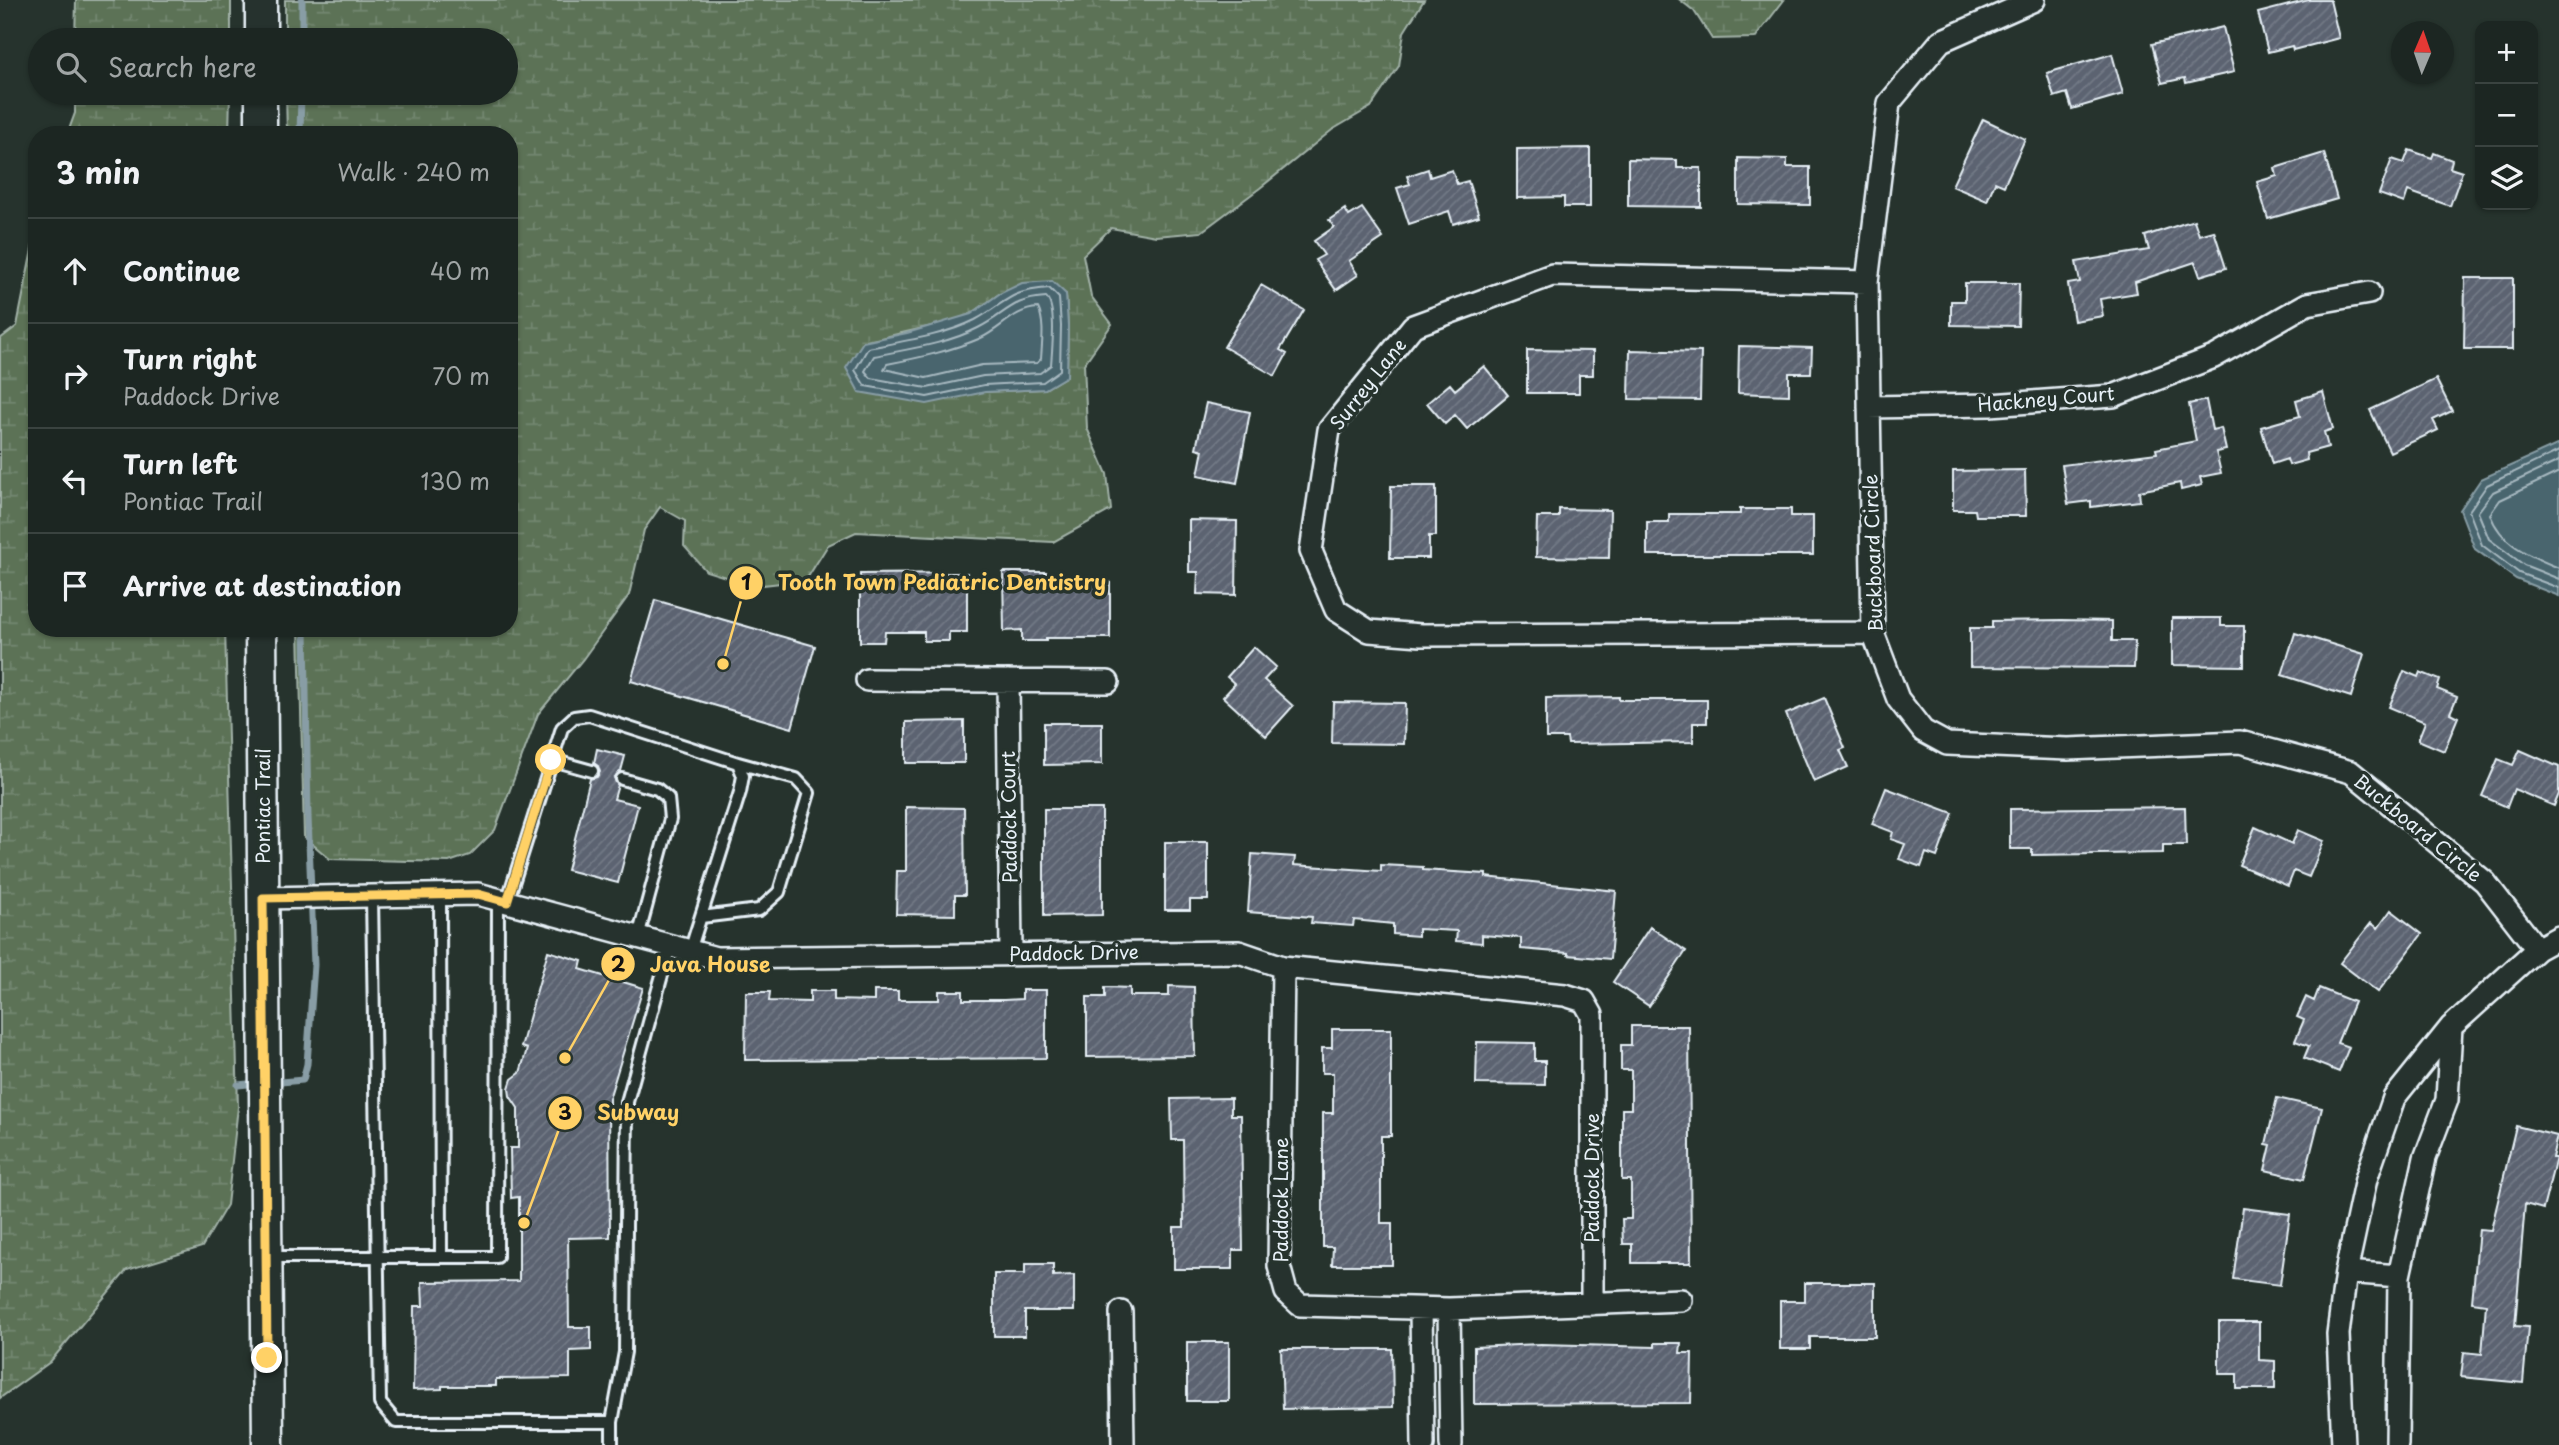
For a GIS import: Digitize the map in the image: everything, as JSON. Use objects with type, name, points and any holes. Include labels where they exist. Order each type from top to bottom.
[{"type":"main road","points":[[261,0],[261,28]]},
{"type":"main road","points":[[261,105],[261,126]]},
{"type":"main road","name":"Pontiac Trail","points":[[261,637],[268,1445]]},
{"type":"street","name":"Buckboard Circle","points":[[2034,0],[1941,41],[1889,103],[1867,282],[1873,633],[1898,699],[1923,731],[1947,744],[2068,749],[2240,742],[2351,772],[2485,882],[2537,950]]},
{"type":"street","name":"Surrey Lane","points":[[1867,282],[1552,275],[1413,326],[1329,430],[1311,551],[1336,610],[1369,631],[1421,635],[1873,633]]},
{"type":"street","name":"Hackney Court","points":[[1869,407],[1990,405],[2113,396],[2214,358],[2307,304],[2369,293]]},
{"type":"street","points":[[867,680],[1108,682]]},
{"type":"street","name":"Paddock Court","points":[[1008,681],[1011,954]]},
{"type":"street","name":"Paddock Drive","points":[[263,898],[478,894],[716,958],[1239,952],[1283,967],[1565,995],[1584,1001],[1592,1015],[1592,1304]]},
{"type":"street","points":[[2343,1445],[2338,1335],[2346,1272],[2366,1179],[2394,1098],[2451,1027],[2537,950],[2559,937]]},
{"type":"street","name":"Paddock Lane","points":[[1283,967],[1279,1266],[1286,1292],[1300,1305],[1449,1309],[1681,1300]]},
{"type":"street","points":[[2397,1445],[2399,1276],[2425,1158],[2447,1100],[2451,1027]]},
{"type":"street","points":[[2346,1272],[2399,1276]]},
{"type":"street","points":[[1421,1309],[1423,1445]]},
{"type":"street","points":[[1449,1309],[1451,1445]]},
{"type":"street","points":[[1121,1312],[1124,1445]]},
{"type":"lane","points":[[267,1257],[497,1257],[503,901],[562,728],[574,717],[589,715],[796,779],[810,793],[779,892],[759,910],[701,917]]},
{"type":"lane","points":[[551,760],[592,771]]},
{"type":"lane","points":[[612,1445],[612,1422],[625,1352],[627,1102],[680,948],[701,917],[740,792],[743,776],[738,763]]},
{"type":"lane","points":[[622,779],[657,789],[668,798],[670,819],[638,937]]},
{"type":"lane","points":[[372,896],[380,1403],[396,1422],[612,1422]]},
{"type":"lane","points":[[440,896],[441,1257]]},
{"type":"green space","points":[[76,0],[231,0],[231,28],[75,28]]},
{"type":"green space","points":[[285,0],[1424,0],[1404,32],[1399,66],[1371,107],[1332,130],[1201,232],[1156,236],[1111,228],[1083,255],[1091,296],[1112,324],[1084,364],[1087,428],[1107,474],[1111,510],[1053,542],[856,532],[828,545],[806,580],[755,586],[706,571],[684,546],[685,521],[660,507],[644,530],[629,595],[583,659],[538,714],[495,830],[470,855],[449,862],[330,859],[304,837],[299,637],[518,637],[518,126],[287,126],[286,105],[518,105],[518,28],[285,28]],"holes":[[[999,294],[1066,294],[1067,376],[1045,389],[985,392],[863,342],[949,322],[971,314]]]},
{"type":"green space","points":[[1680,0],[1784,0],[1755,38],[1712,39],[1694,11]]},
{"type":"green space","points":[[75,105],[230,105],[229,126],[70,126]]},
{"type":"green space","points":[[28,270],[28,637],[225,637],[238,1107],[227,1205],[202,1247],[127,1270],[50,1362],[0,1398],[0,339],[17,326]]},
{"type":"water","points":[[1052,281],[1066,294],[1067,376],[1045,389],[985,392],[927,404],[859,392],[846,368],[863,342],[907,333],[971,314],[999,294],[1022,283]]},
{"type":"water","points":[[2559,444],[2559,596],[2516,579],[2475,549],[2460,510],[2481,479]]},
{"type":"building","points":[[2309,0],[2330,0],[2339,38],[2293,50],[2292,46],[2268,52],[2258,13]]},
{"type":"building","points":[[2223,27],[2234,72],[2186,83],[2185,78],[2162,83],[2152,44]]},
{"type":"building","points":[[2112,54],[2123,94],[2072,109],[2067,93],[2054,97],[2047,73]]},
{"type":"building","points":[[1983,119],[2025,139],[2004,186],[1995,182],[1987,201],[1952,186]]},
{"type":"building","points":[[1590,148],[1590,207],[1564,207],[1564,197],[1517,198],[1517,149]]},
{"type":"building","points":[[2409,150],[2432,158],[2434,153],[2452,160],[2450,168],[2462,172],[2450,206],[2408,191],[2404,203],[2379,194],[2392,159],[2404,163]]},
{"type":"building","points":[[2324,153],[2337,199],[2268,219],[2257,182],[2277,176],[2275,168]]},
{"type":"building","points":[[1738,158],[1787,159],[1787,167],[1810,167],[1810,205],[1738,204]]},
{"type":"building","points":[[1628,159],[1677,160],[1677,168],[1701,168],[1701,207],[1628,206]]},
{"type":"building","points":[[1428,169],[1430,177],[1452,170],[1457,184],[1468,181],[1479,216],[1453,224],[1449,211],[1409,224],[1397,188],[1410,184],[1407,176]]},
{"type":"building","points":[[1362,208],[1383,238],[1349,261],[1358,275],[1336,290],[1315,260],[1324,255],[1314,241],[1334,227],[1329,220],[1345,209],[1349,216]]},
{"type":"building","points":[[2194,220],[2199,235],[2214,231],[2226,268],[2200,276],[2195,262],[2135,282],[2137,293],[2100,299],[2103,316],[2074,321],[2068,284],[2080,282],[2076,262],[2149,250],[2145,236]]},
{"type":"building","points":[[2465,278],[2513,278],[2513,349],[2464,349]]},
{"type":"building","points":[[1965,283],[2019,283],[2018,326],[1951,325],[1951,301],[1965,301]]},
{"type":"building","points":[[1261,285],[1304,310],[1280,350],[1287,354],[1275,376],[1224,347]]},
{"type":"building","points":[[1739,346],[1812,348],[1811,373],[1789,373],[1789,395],[1738,393]]},
{"type":"building","points":[[1527,350],[1593,351],[1593,375],[1579,375],[1579,393],[1527,393]]},
{"type":"building","points":[[1630,350],[1701,352],[1700,400],[1629,399]]},
{"type":"building","points":[[1484,366],[1508,395],[1467,429],[1455,415],[1445,424],[1427,403],[1450,384],[1455,390]]},
{"type":"building","points":[[2436,379],[2452,411],[2433,420],[2438,430],[2390,452],[2370,410]]},
{"type":"building","points":[[2323,392],[2333,429],[2324,432],[2328,447],[2306,453],[2307,460],[2289,465],[2287,459],[2272,464],[2261,427],[2300,416],[2296,400]]},
{"type":"building","points":[[2206,400],[2212,430],[2221,428],[2226,450],[2216,452],[2221,473],[2200,477],[2202,485],[2181,490],[2180,483],[2139,491],[2140,501],[2091,507],[2091,501],[2068,504],[2062,465],[2157,453],[2156,449],[2196,441],[2189,404]]},
{"type":"building","points":[[1206,403],[1250,412],[1237,483],[1198,475],[1203,450],[1196,448]]},
{"type":"building","points":[[2025,470],[2026,516],[1976,516],[1975,510],[1953,510],[1953,471]]},
{"type":"building","points":[[1391,486],[1436,486],[1436,536],[1429,536],[1429,558],[1390,558]]},
{"type":"building","points":[[1559,509],[1610,510],[1609,558],[1536,557],[1537,517],[1559,517]]},
{"type":"building","points":[[1740,509],[1791,509],[1791,516],[1813,516],[1813,555],[1647,555],[1647,522],[1669,522],[1669,514],[1740,514]]},
{"type":"building","points":[[1189,520],[1237,521],[1236,595],[1197,594],[1198,572],[1189,572]]},
{"type":"building","points":[[1003,572],[1046,572],[1046,582],[1110,582],[1110,638],[1046,638],[1046,641],[1022,641],[1022,630],[1004,631]]},
{"type":"building","points":[[967,573],[967,632],[949,632],[949,641],[924,641],[924,632],[885,632],[884,642],[860,642],[860,574]]},
{"type":"building","points":[[655,600],[815,646],[792,728],[631,681]]},
{"type":"building","points":[[2172,618],[2221,618],[2221,626],[2244,626],[2244,666],[2172,665]]},
{"type":"building","points":[[1992,621],[2112,621],[2112,641],[2135,641],[2134,668],[1970,667],[1970,628],[1992,628]]},
{"type":"building","points":[[2295,633],[2364,654],[2351,697],[2282,675]]},
{"type":"building","points":[[1254,647],[1276,667],[1264,680],[1293,706],[1266,736],[1223,697],[1235,684],[1227,677]]},
{"type":"building","points":[[2404,671],[2418,677],[2420,672],[2440,680],[2437,689],[2457,697],[2450,713],[2458,717],[2444,751],[2418,740],[2425,722],[2389,707]]},
{"type":"building","points":[[1619,697],[1619,700],[1707,700],[1707,723],[1693,723],[1693,742],[1568,744],[1567,738],[1546,738],[1546,698]]},
{"type":"building","points":[[1824,698],[1845,748],[1840,750],[1848,767],[1814,782],[1786,714]]},
{"type":"building","points":[[1333,702],[1405,703],[1404,744],[1332,743]]},
{"type":"building","points":[[964,721],[964,763],[906,763],[906,722]]},
{"type":"building","points":[[1044,723],[1102,723],[1102,764],[1044,765]]},
{"type":"building","points":[[597,749],[625,756],[621,771],[614,778],[618,785],[614,799],[638,805],[618,883],[567,870],[590,779],[597,777],[600,772],[594,763]]},
{"type":"building","points":[[2520,750],[2559,767],[2559,794],[2554,806],[2514,789],[2507,807],[2482,796],[2498,759],[2513,765]]},
{"type":"building","points":[[1886,788],[1953,813],[1937,857],[1926,853],[1921,867],[1899,859],[1905,844],[1891,839],[1893,832],[1872,824]]},
{"type":"building","points":[[906,807],[964,808],[965,895],[955,895],[955,915],[896,914],[897,871],[906,871]]},
{"type":"building","points":[[2185,807],[2186,845],[2163,845],[2163,853],[2032,855],[2032,849],[2010,849],[2010,809]]},
{"type":"building","points":[[1044,809],[1102,809],[1102,915],[1044,916]]},
{"type":"building","points":[[2255,827],[2292,844],[2298,830],[2324,841],[2309,877],[2294,871],[2288,886],[2239,865]]},
{"type":"building","points":[[1165,842],[1208,842],[1208,900],[1190,900],[1190,910],[1165,910]]},
{"type":"building","points":[[1252,854],[1295,857],[1294,865],[1381,871],[1381,865],[1423,867],[1423,870],[1486,874],[1486,877],[1616,891],[1610,959],[1521,949],[1521,938],[1482,935],[1482,943],[1456,941],[1457,931],[1418,929],[1418,936],[1393,934],[1393,924],[1354,920],[1353,926],[1311,923],[1312,917],[1248,912]]},
{"type":"building","points":[[2391,910],[2422,934],[2378,992],[2340,963],[2371,923],[2378,928]]},
{"type":"building","points":[[1650,927],[1686,951],[1649,1006],[1613,982]]},
{"type":"building","points":[[548,951],[582,961],[580,969],[643,988],[609,1099],[610,1237],[568,1238],[569,1327],[591,1327],[591,1350],[570,1351],[570,1378],[496,1379],[496,1386],[442,1386],[442,1389],[413,1390],[414,1306],[423,1306],[422,1282],[519,1281],[519,1197],[511,1198],[510,1148],[518,1148],[518,1108],[510,1096],[509,1088],[512,1079],[520,1073],[527,1049],[521,1047]]},
{"type":"building","points":[[1169,986],[1194,987],[1195,1056],[1087,1057],[1087,997],[1105,997],[1105,987],[1130,988],[1130,996],[1169,996]]},
{"type":"building","points":[[2319,988],[2354,1002],[2337,1043],[2349,1047],[2339,1072],[2304,1058],[2309,1046],[2295,1041],[2304,1020],[2297,1017],[2306,997],[2314,1001]]},
{"type":"building","points":[[1022,990],[1046,990],[1046,1058],[745,1060],[746,992],[770,992],[769,1001],[810,1002],[810,991],[834,991],[834,1000],[874,1001],[874,991],[898,991],[898,1000],[939,1000],[939,991],[963,991],[963,1000],[1004,1000],[1022,999]]},
{"type":"building","points":[[1631,1026],[1689,1026],[1691,1263],[1632,1263],[1632,1244],[1623,1244],[1622,1219],[1631,1219],[1631,1180],[1622,1180],[1622,1109],[1631,1109],[1631,1070],[1621,1070],[1621,1045],[1631,1045]]},
{"type":"building","points":[[1332,1029],[1391,1029],[1391,1136],[1381,1136],[1381,1223],[1392,1223],[1392,1265],[1332,1265],[1333,1247],[1323,1247],[1323,1113],[1333,1113],[1333,1073],[1322,1073],[1322,1048],[1332,1048]]},
{"type":"building","points":[[1477,1042],[1535,1043],[1535,1061],[1545,1061],[1545,1085],[1476,1084]]},
{"type":"building","points":[[1231,1098],[1231,1115],[1241,1115],[1243,1250],[1233,1250],[1233,1269],[1174,1269],[1174,1227],[1184,1227],[1183,1140],[1172,1140],[1171,1099]]},
{"type":"building","points":[[2277,1098],[2322,1108],[2304,1179],[2265,1170],[2271,1145],[2266,1144]]},
{"type":"building","points":[[2516,1126],[2557,1136],[2552,1158],[2556,1158],[2543,1209],[2525,1204],[2515,1326],[2528,1327],[2523,1383],[2461,1377],[2464,1352],[2482,1354],[2486,1304],[2472,1302],[2479,1229],[2491,1230]]},
{"type":"building","points":[[2243,1208],[2290,1214],[2280,1285],[2233,1279]]},
{"type":"building","points":[[1025,1264],[1053,1264],[1053,1276],[1074,1275],[1074,1311],[1025,1311],[1025,1336],[994,1336],[994,1274],[1025,1274]]},
{"type":"building","points":[[1805,1283],[1875,1283],[1875,1337],[1810,1337],[1810,1349],[1780,1349],[1780,1301],[1805,1301]]},
{"type":"building","points":[[2219,1322],[2259,1322],[2259,1360],[2275,1361],[2275,1389],[2237,1389],[2237,1374],[2219,1374]]},
{"type":"building","points":[[1187,1342],[1229,1342],[1229,1401],[1187,1401]]},
{"type":"building","points":[[1655,1343],[1681,1343],[1680,1353],[1692,1353],[1691,1403],[1474,1404],[1474,1347],[1541,1344],[1655,1347]]},
{"type":"building","points":[[1281,1349],[1392,1349],[1393,1407],[1283,1409]]},
{"type":"waterway","points":[[302,0],[302,28]]},
{"type":"waterway","points":[[300,126],[301,105]]},
{"type":"waterway","points":[[270,1083],[303,1080],[307,1064],[314,965],[305,637]]},
{"type":"waterway","points":[[238,1085],[258,1083]]},
{"type":"place","name":"Tooth Town Pediatric Dentistry","points":[[723,664]]},
{"type":"place","name":"Java House","points":[[565,1058]]},
{"type":"place","name":"Subway","points":[[524,1223]]},
{"type":"route","points":[[267,1358],[263,898],[478,894],[507,902],[551,760]]}]
